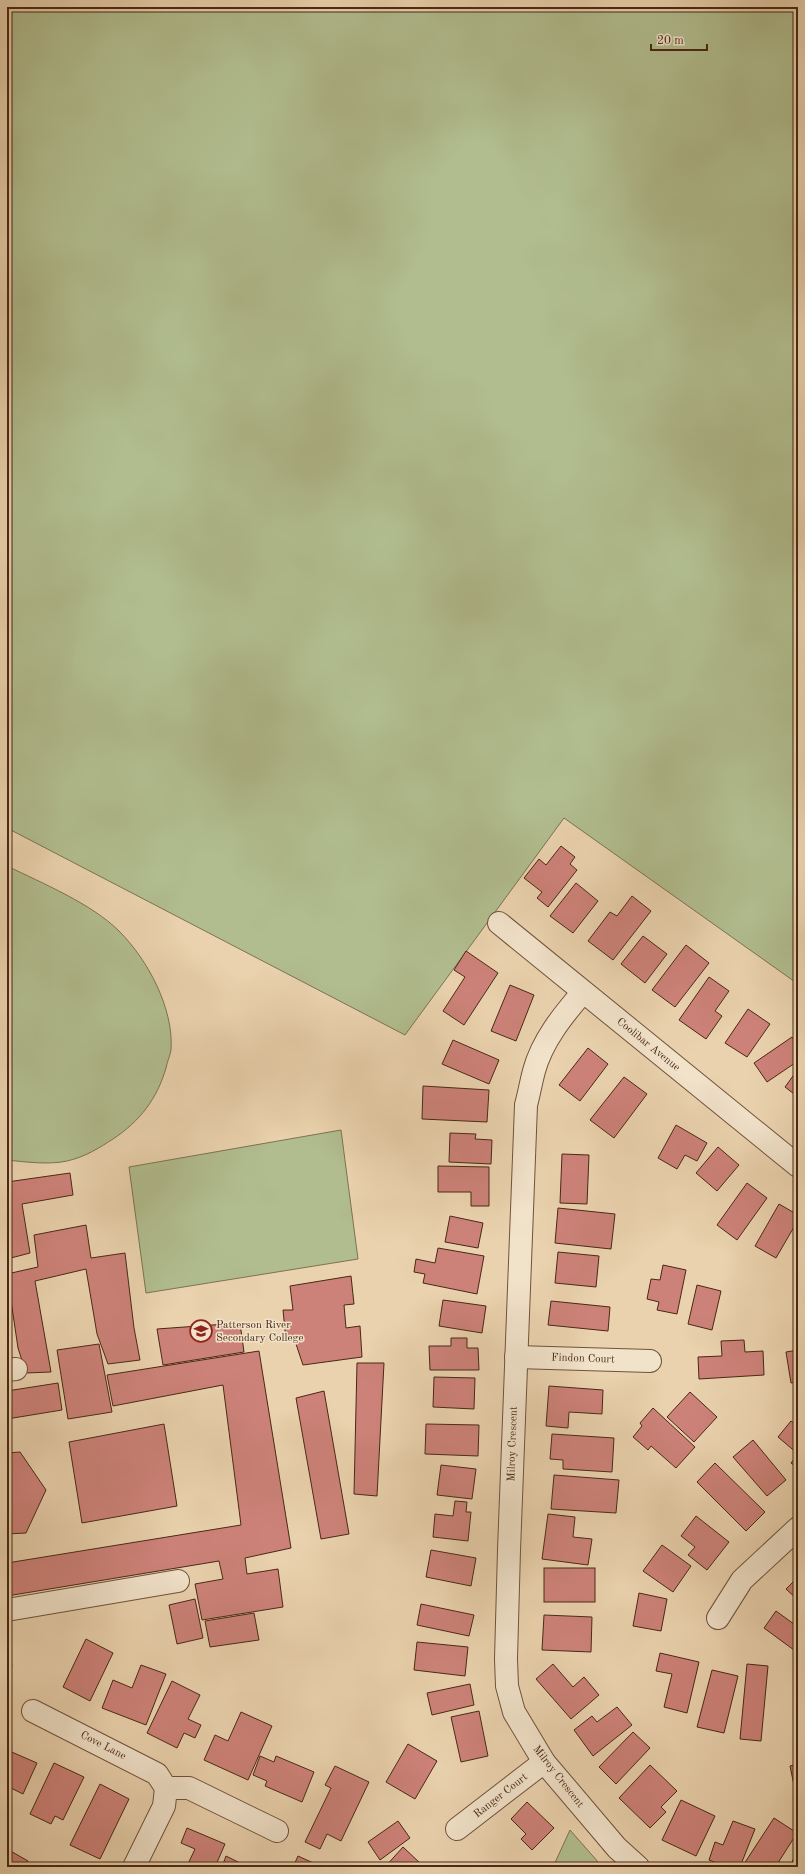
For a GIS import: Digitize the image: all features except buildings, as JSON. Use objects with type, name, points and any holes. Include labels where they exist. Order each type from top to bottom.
[{"type":"street","name":"Coolibar Avenue","points":[[499,923],[798,1166]]},
{"type":"street","name":"Milroy Crescent","points":[[583,992],[568,1009],[551,1033],[534,1070],[526,1105],[506,1659],[507,1686],[514,1712],[544,1762],[617,1848],[638,1867]]},
{"type":"street","name":"Findon Court","points":[[516,1356],[650,1362]]},
{"type":"street","points":[[718,1618],[742,1580],[798,1528]]},
{"type":"street","points":[[7,1610],[178,1581]]},
{"type":"street","name":"Cove Lane","points":[[33,1711],[157,1774],[166,1788]]},
{"type":"street","name":"Ranger Court","points":[[457,1829],[544,1762]]},
{"type":"street","points":[[134,1867],[164,1806],[166,1788],[189,1788],[277,1831]]},
{"type":"green space","points":[[7,7],[798,7],[798,984],[564,818],[405,1035],[7,828]]},
{"type":"green space","points":[[7,866],[81,903],[108,921],[119,931],[140,956],[149,971],[164,1002],[168,1018],[171,1034],[171,1052],[158,1090],[146,1108],[131,1125],[113,1139],[86,1155],[67,1161],[45,1163],[7,1160]]},
{"type":"green space","points":[[341,1130],[358,1259],[146,1293],[129,1167]]},
{"type":"green space","points":[[570,1830],[599,1863],[605,1867],[553,1867]]},
{"type":"place","name":"Patterson River Secondary College","points":[[201,1331]]}]
